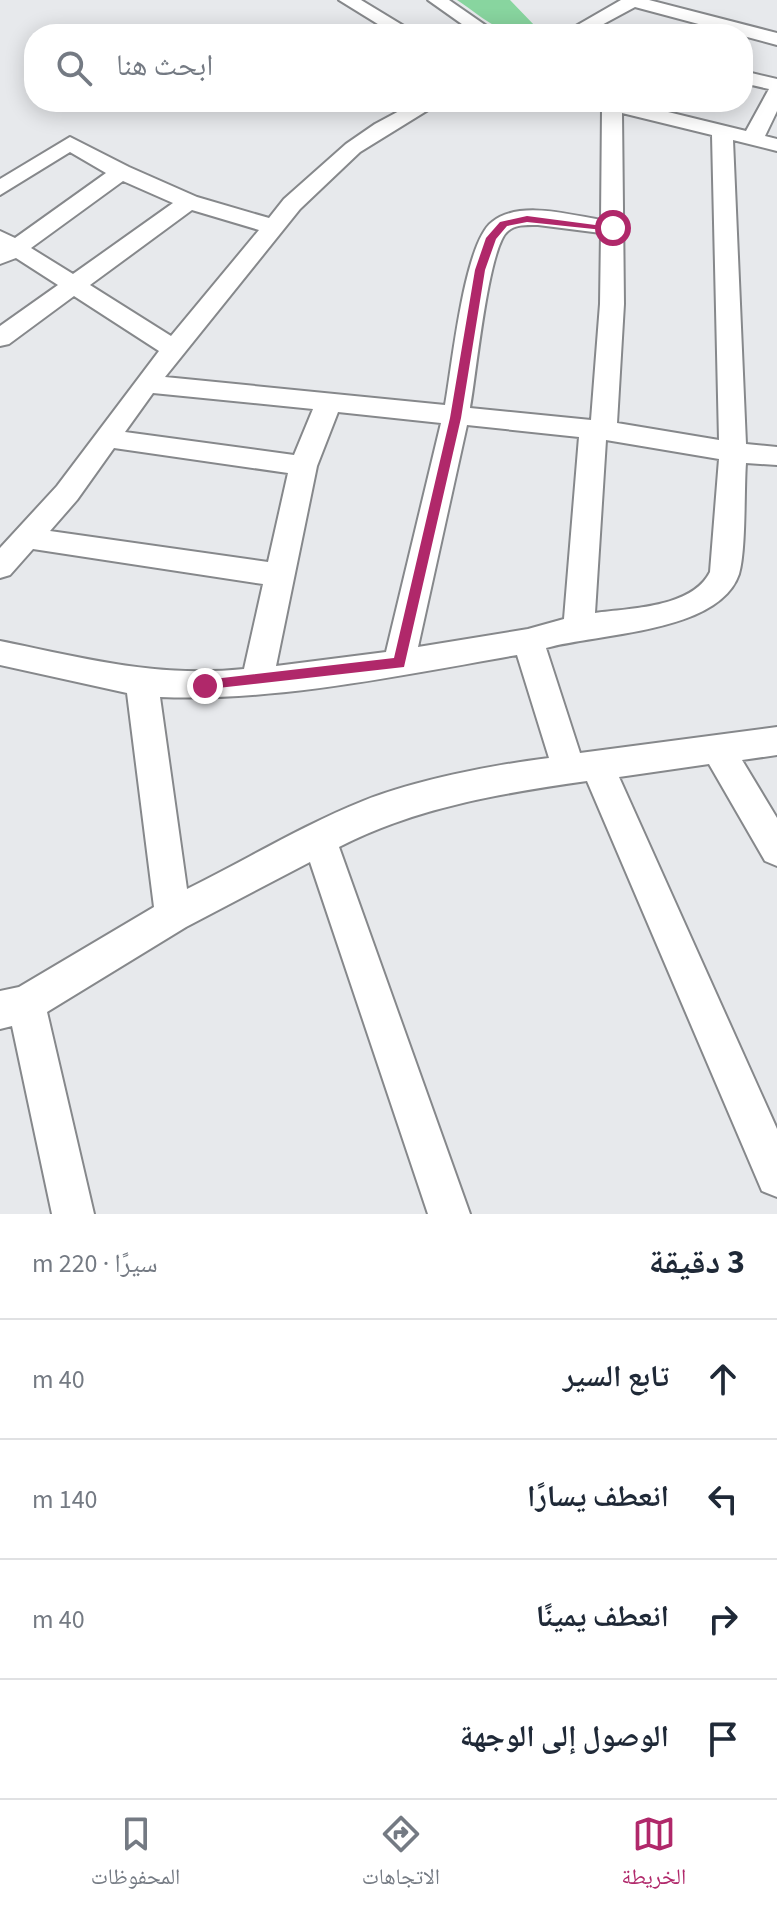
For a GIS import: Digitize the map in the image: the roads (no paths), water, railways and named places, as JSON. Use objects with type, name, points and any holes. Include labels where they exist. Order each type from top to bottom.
[{"type":"street","points":[[348,0],[390,24]]},
{"type":"street","points":[[437,0],[474,24]]},
{"type":"street","points":[[590,24],[633,1],[720,24]]},
{"type":"street","points":[[753,33],[777,39]]},
{"type":"street","points":[[752,140],[777,88],[753,80]]},
{"type":"street","points":[[0,567],[67,493],[146,384],[292,204],[353,148],[412,112]]},
{"type":"street","points":[[579,627],[612,304],[613,228],[607,112]]},
{"type":"street","points":[[642,112],[777,145]]},
{"type":"street","points":[[0,653],[142,683],[205,686],[399,663],[528,641],[579,627],[658,616],[700,601],[717,588],[725,572],[733,452],[722,133]]},
{"type":"street","points":[[0,188],[70,143],[121,172],[189,202],[275,227]]},
{"type":"street","points":[[121,172],[5,249],[73,285],[174,349]]},
{"type":"street","points":[[0,338],[189,202]]},
{"type":"street","points":[[399,663],[455,418],[480,270],[497,229],[503,224],[527,219],[613,228]]},
{"type":"street","points":[[146,384],[455,418],[598,430],[777,456]]},
{"type":"street","points":[[257,681],[303,466],[328,404]]},
{"type":"street","points":[[105,438],[303,466]]},
{"type":"street","points":[[28,538],[280,575]]},
{"type":"street","points":[[528,641],[583,769],[777,1176]]},
{"type":"street","points":[[142,683],[173,915]]},
{"type":"street","points":[[73,1214],[13,1007],[173,915],[372,813],[497,779],[777,741]]},
{"type":"street","points":[[719,751],[777,850]]},
{"type":"street","points":[[319,838],[449,1214]]}]
